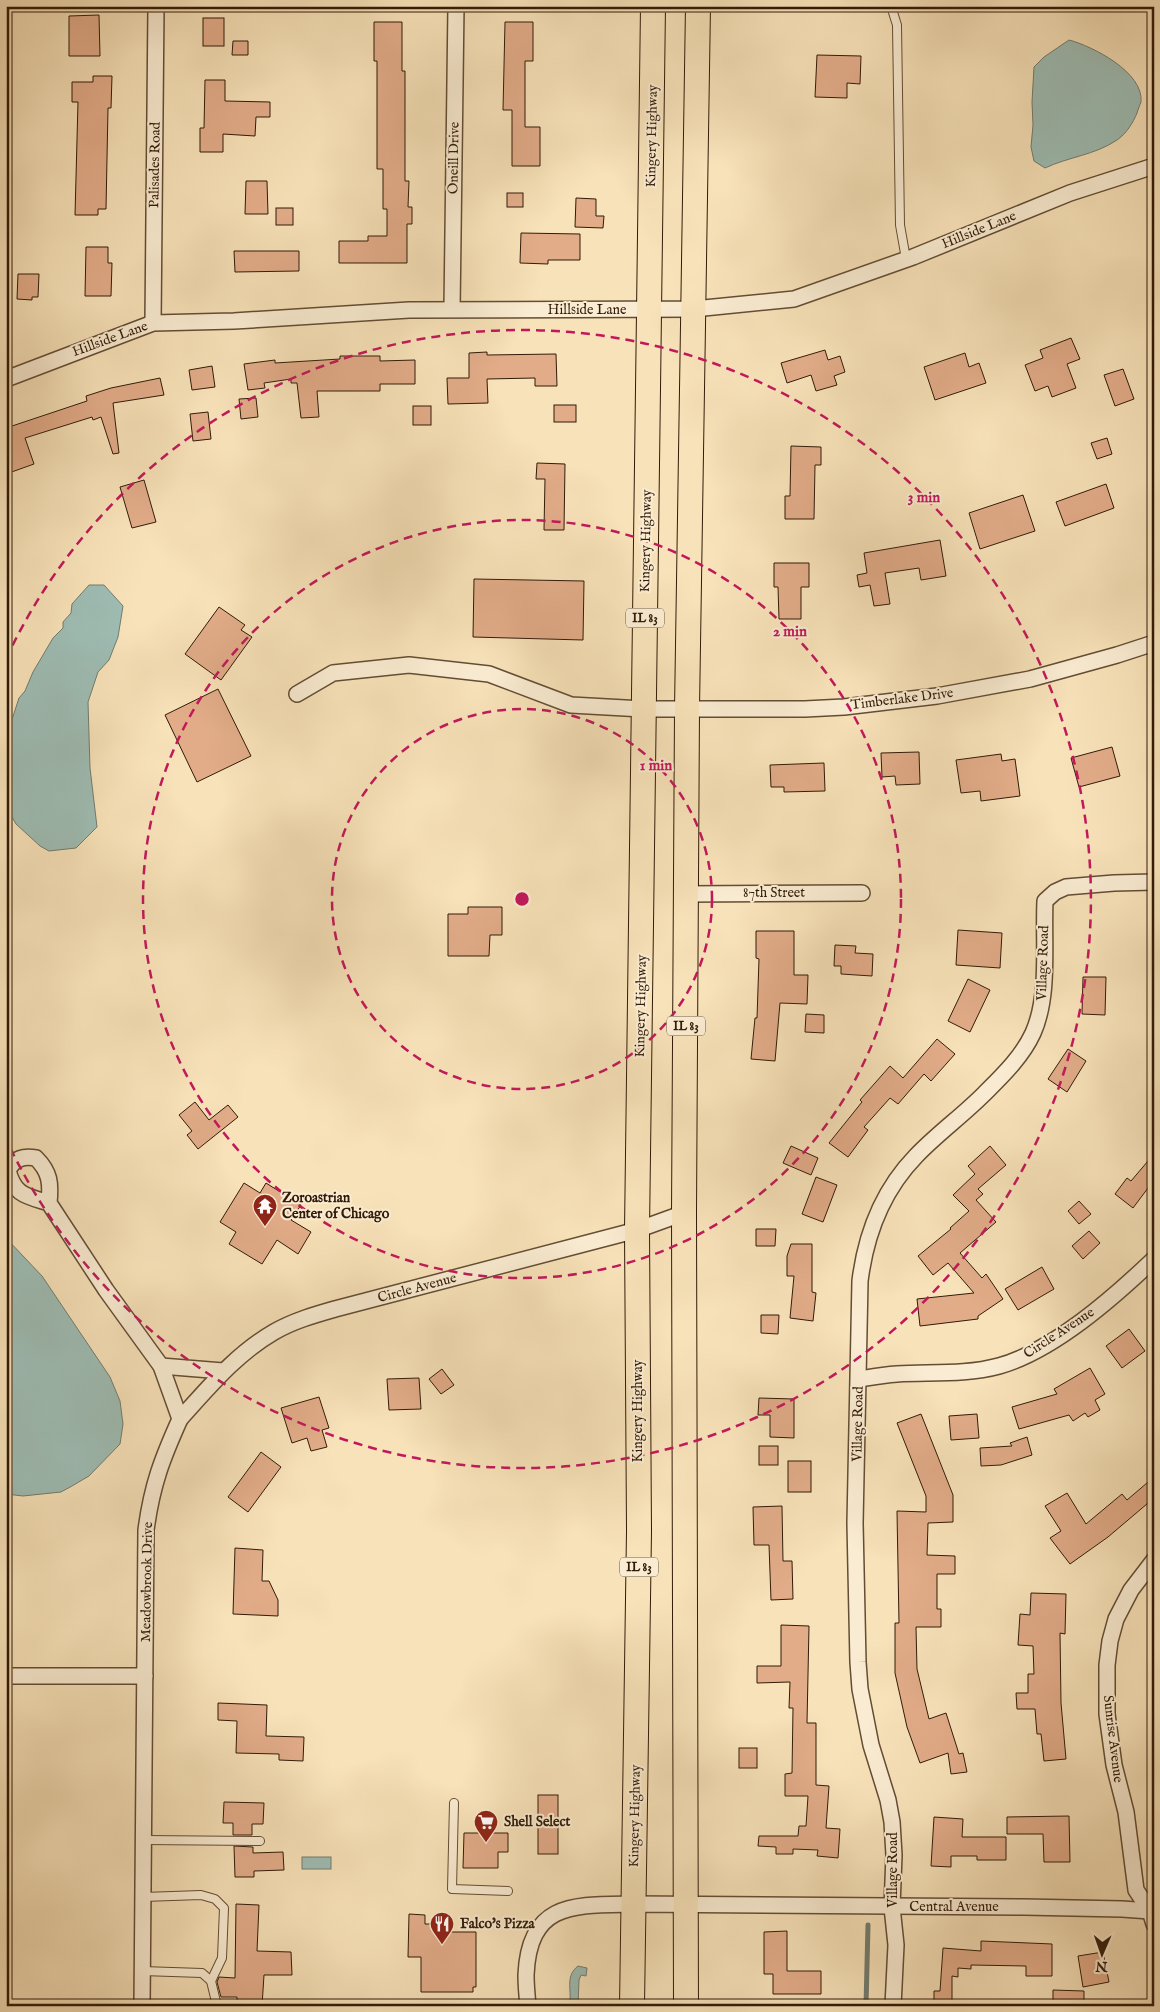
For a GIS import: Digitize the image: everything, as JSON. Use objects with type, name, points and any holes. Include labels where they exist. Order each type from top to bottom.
[{"type":"main road","name":"Kingery Highway","points":[[632,2006],[639,1531],[638,1230],[643,709],[653,6]]},
{"type":"main road","name":"IL 83","points":[[686,2006],[684,1212],[687,708],[698,6]]},
{"type":"street","name":"Palisades Road","points":[[153,323],[156,6]]},
{"type":"street","name":"Oneill Drive","points":[[452,310],[456,6]]},
{"type":"street","name":"Hillside Lane","points":[[6,379],[153,323],[234,321],[365,311],[694,309],[794,299],[906,259],[1070,193],[1154,166]]},
{"type":"street","name":"Timberlake Drive","points":[[297,694],[332,673],[409,665],[489,674],[571,705],[643,709],[825,708],[937,696],[1030,679],[1154,643]]},
{"type":"street","name":"Village Road","points":[[893,2006],[896,1945],[892,1907],[894,1855],[892,1822],[888,1800],[871,1745],[860,1689],[858,1662],[856,1523],[860,1281],[872,1226],[880,1206],[891,1187],[916,1156],[1002,1076],[1033,1034],[1043,1001],[1046,902],[1056,892],[1066,887],[1114,882],[1154,882]]},
{"type":"street","name":"87th Street","points":[[686,894],[862,893]]},
{"type":"street","points":[[49,1203],[106,1290],[161,1366],[180,1418]]},
{"type":"street","name":"Circle Avenue","points":[[180,1418],[223,1371],[257,1343],[271,1334],[314,1316],[638,1230],[684,1212]]},
{"type":"street","name":"Circle Avenue","points":[[859,1379],[896,1374],[955,1373],[998,1366],[1024,1357],[1054,1340],[1095,1310],[1123,1288],[1154,1259]]},
{"type":"street","points":[[161,1366],[223,1371]]},
{"type":"street","name":"Meadowbrook Drive","points":[[142,2006],[146,1530],[150,1502],[159,1468],[180,1418]]},
{"type":"street","name":"Sunrise Avenue","points":[[1153,1915],[1136,1890],[1126,1812],[1114,1765],[1108,1714],[1107,1665],[1110,1641],[1116,1619],[1131,1590],[1149,1564],[1154,1560]]},
{"type":"street","points":[[6,1676],[145,1676]]},
{"type":"street","name":"Central Avenue","points":[[528,2006],[527,1960],[536,1931],[554,1913],[571,1907],[597,1904],[633,1904],[1122,1909],[1153,1915]]},
{"type":"lane","points":[[891,6],[897,24],[900,225],[906,259]]},
{"type":"lane","points":[[454,1803],[452,1889],[508,1891]]},
{"type":"lane","points":[[144,1840],[260,1841]]},
{"type":"lane","points":[[143,1897],[201,1895],[215,1899],[224,1908],[222,1958],[210,1981]]},
{"type":"lane","points":[[142,1971],[202,1973],[210,1981],[217,2006]]},
{"type":"water","points":[[1069,40],[1103,54],[1126,71],[1140,91],[1141,102],[1131,124],[1117,140],[1091,153],[1045,168],[1034,161],[1031,147],[1034,67],[1044,57]]},
{"type":"water","points":[[89,585],[104,585],[123,606],[118,637],[109,660],[98,672],[88,702],[90,768],[97,827],[76,848],[49,851],[40,846],[16,824],[7,808],[6,738],[19,698],[25,691],[33,672],[53,638],[63,628],[63,622],[71,613],[72,604]]},
{"type":"water","points":[[6,1238],[42,1276],[110,1377],[120,1401],[123,1424],[120,1444],[89,1476],[61,1492],[23,1496],[6,1494]]},
{"type":"water","points":[[302,1857],[331,1857],[331,1869],[302,1869]]},
{"type":"water","points":[[578,1966],[587,1968],[586,1976],[581,1975],[579,1980],[578,2006],[569,2006],[571,1975]]},
{"type":"building","points":[[99,15],[100,56],[69,56],[69,16]]},
{"type":"building","points":[[203,18],[224,18],[224,46],[203,46]]},
{"type":"building","points":[[374,22],[402,22],[402,71],[405,71],[405,181],[409,181],[408,207],[412,207],[412,224],[407,224],[407,263],[339,263],[339,241],[368,241],[368,236],[387,236],[387,209],[383,209],[383,169],[377,169],[377,61],[374,61]]},
{"type":"building","points":[[505,22],[533,22],[533,61],[525,61],[525,127],[540,127],[540,166],[512,166],[512,110],[503,110]]},
{"type":"building","points":[[233,41],[248,41],[248,55],[232,55]]},
{"type":"building","points":[[817,55],[861,56],[860,84],[847,83],[847,98],[815,97]]},
{"type":"building","points":[[93,76],[112,76],[111,108],[108,108],[106,209],[98,209],[98,215],[75,215],[78,102],[72,102],[72,82],[93,82]]},
{"type":"building","points":[[205,80],[225,80],[225,101],[270,102],[270,117],[256,117],[255,136],[223,134],[223,152],[200,152],[200,128],[204,128]]},
{"type":"building","points":[[246,181],[267,181],[268,214],[245,214]]},
{"type":"building","points":[[507,193],[523,193],[523,207],[507,207]]},
{"type":"building","points":[[576,198],[596,199],[596,216],[604,216],[603,228],[575,227]]},
{"type":"building","points":[[276,208],[293,208],[293,225],[276,225]]},
{"type":"building","points":[[521,233],[580,234],[580,260],[548,260],[548,264],[520,263]]},
{"type":"building","points":[[86,247],[108,247],[108,263],[112,263],[111,296],[85,296]]},
{"type":"building","points":[[234,251],[299,251],[299,271],[235,272]]},
{"type":"building","points":[[18,274],[39,274],[38,297],[32,297],[32,300],[17,299]]},
{"type":"building","points":[[1071,338],[1080,359],[1067,364],[1076,388],[1052,397],[1048,386],[1035,391],[1025,365],[1043,358],[1040,350]]},
{"type":"building","points":[[825,350],[828,360],[840,356],[845,372],[834,376],[837,385],[816,391],[811,375],[787,383],[781,363]]},
{"type":"building","points":[[487,352],[487,355],[556,354],[557,386],[535,386],[535,378],[487,379],[488,403],[448,404],[447,378],[469,378],[469,353]]},
{"type":"building","points":[[965,353],[969,367],[979,363],[986,383],[935,400],[924,367]]},
{"type":"building","points":[[340,356],[380,356],[380,361],[415,360],[415,384],[380,384],[380,391],[317,391],[319,417],[301,418],[297,383],[291,383],[291,379],[264,383],[265,388],[248,390],[244,364],[275,360],[275,363],[340,359]]},
{"type":"building","points":[[212,366],[215,387],[192,390],[189,370]]},
{"type":"building","points":[[1123,369],[1134,399],[1115,406],[1104,375]]},
{"type":"building","points":[[160,378],[164,395],[113,403],[119,453],[113,454],[101,417],[93,420],[92,417],[25,438],[34,464],[6,474],[6,428],[87,401],[86,396],[111,388]]},
{"type":"building","points":[[256,398],[258,417],[241,419],[239,399]]},
{"type":"building","points":[[554,405],[576,405],[576,422],[554,422]]},
{"type":"building","points":[[413,406],[431,406],[431,425],[413,425]]},
{"type":"building","points":[[208,412],[211,439],[193,441],[190,414]]},
{"type":"building","points":[[1107,438],[1112,454],[1097,459],[1091,443]]},
{"type":"building","points":[[791,446],[821,447],[821,465],[815,465],[814,519],[785,519],[785,496],[790,496]]},
{"type":"building","points":[[537,463],[565,464],[564,530],[544,530],[545,479],[536,479]]},
{"type":"building","points":[[144,480],[156,522],[132,528],[120,487]]},
{"type":"building","points":[[1106,484],[1114,508],[1065,526],[1056,502]]},
{"type":"building","points":[[1023,495],[1035,531],[980,549],[969,513]]},
{"type":"building","points":[[940,540],[946,576],[921,580],[919,568],[885,573],[890,604],[874,606],[870,585],[859,587],[857,575],[867,573],[864,553]]},
{"type":"building","points":[[774,563],[809,563],[809,587],[801,587],[801,619],[779,619],[778,587],[774,587]]},
{"type":"building","points":[[474,579],[584,581],[583,640],[473,637]]},
{"type":"building","points":[[219,607],[245,625],[241,630],[252,637],[221,680],[185,654]]},
{"type":"building","points":[[218,689],[251,756],[197,782],[165,715]]},
{"type":"building","points":[[1112,747],[1120,776],[1079,787],[1071,758]]},
{"type":"building","points":[[919,752],[920,784],[896,785],[895,776],[882,777],[881,753]]},
{"type":"building","points":[[1001,754],[1002,761],[1015,759],[1020,796],[981,801],[980,791],[961,793],[956,760]]},
{"type":"building","points":[[824,763],[825,791],[784,792],[784,787],[771,787],[770,765]]},
{"type":"building","points":[[468,907],[502,907],[502,935],[490,935],[489,956],[448,956],[448,914],[468,914]]},
{"type":"building","points":[[958,930],[1002,933],[1000,968],[956,965]]},
{"type":"building","points":[[756,931],[794,931],[794,975],[808,975],[807,1004],[780,1003],[775,1061],[751,1059],[755,1018],[757,1018],[759,959],[756,958]]},
{"type":"building","points":[[835,945],[856,946],[855,953],[873,954],[872,976],[841,974],[841,966],[834,966]]},
{"type":"building","points":[[1083,977],[1106,977],[1105,1015],[1082,1014]]},
{"type":"building","points":[[968,979],[990,990],[970,1032],[948,1021]]},
{"type":"building","points":[[806,1014],[824,1015],[824,1033],[805,1032]]},
{"type":"building","points":[[937,1039],[955,1054],[931,1081],[924,1074],[898,1104],[890,1098],[864,1127],[868,1130],[848,1157],[829,1143],[862,1102],[860,1100],[890,1066],[903,1078]]},
{"type":"building","points":[[1068,1049],[1086,1061],[1067,1092],[1048,1079]]},
{"type":"building","points":[[195,1102],[209,1120],[228,1105],[238,1117],[198,1149],[187,1135],[192,1131],[179,1115]]},
{"type":"building","points":[[791,1146],[818,1158],[811,1175],[783,1163]]},
{"type":"building","points":[[990,1146],[1006,1165],[978,1189],[983,1194],[976,1200],[996,1222],[960,1253],[982,1278],[986,1274],[1003,1299],[978,1316],[978,1319],[920,1326],[917,1299],[974,1293],[948,1263],[933,1275],[918,1256],[951,1229],[969,1211],[953,1195],[975,1174],[968,1166]]},
{"type":"building","points":[[1154,1154],[1154,1180],[1133,1208],[1115,1194],[1127,1178],[1131,1181]]},
{"type":"building","points":[[816,1177],[837,1185],[823,1222],[802,1214]]},
{"type":"building","name":"Zoroastrian Center of Chicago","points":[[244,1183],[260,1193],[266,1183],[301,1205],[291,1220],[311,1232],[298,1254],[277,1240],[262,1264],[229,1244],[236,1232],[220,1222]]},
{"type":"building","points":[[1079,1201],[1091,1214],[1079,1224],[1068,1211]]},
{"type":"building","points":[[756,1229],[776,1229],[775,1246],[756,1246]]},
{"type":"building","points":[[1089,1231],[1100,1243],[1083,1259],[1072,1246]]},
{"type":"building","points":[[791,1244],[812,1244],[812,1292],[816,1293],[813,1321],[790,1318],[794,1276],[787,1276],[787,1256]]},
{"type":"building","points":[[1042,1267],[1054,1289],[1018,1310],[1005,1289]]},
{"type":"building","points":[[761,1315],[779,1315],[778,1334],[761,1333]]},
{"type":"building","points":[[1129,1329],[1145,1351],[1122,1368],[1106,1346]]},
{"type":"building","points":[[1090,1368],[1105,1394],[1095,1400],[1100,1410],[1088,1417],[1085,1413],[1073,1421],[1069,1415],[1019,1429],[1012,1407],[1057,1394],[1054,1389]]},
{"type":"building","points":[[442,1369],[454,1385],[441,1394],[429,1379]]},
{"type":"building","points":[[419,1378],[421,1409],[389,1410],[387,1379]]},
{"type":"building","points":[[319,1397],[329,1428],[322,1430],[327,1447],[311,1451],[307,1438],[292,1443],[281,1408]]},
{"type":"building","points":[[759,1398],[794,1399],[794,1438],[770,1437],[770,1415],[758,1415]]},
{"type":"building","points":[[921,1414],[953,1495],[953,1522],[928,1523],[927,1555],[955,1556],[955,1574],[937,1574],[937,1609],[941,1609],[941,1627],[916,1627],[917,1669],[929,1719],[946,1713],[959,1754],[963,1753],[967,1772],[951,1774],[948,1753],[920,1763],[907,1727],[895,1673],[895,1623],[899,1623],[897,1511],[926,1512],[926,1496],[897,1423]]},
{"type":"building","points":[[977,1414],[979,1438],[951,1440],[949,1416]]},
{"type":"building","points":[[1027,1437],[1032,1455],[1001,1465],[981,1466],[980,1448],[1012,1446],[1010,1443]]},
{"type":"building","points":[[759,1446],[778,1446],[778,1465],[759,1465]]},
{"type":"building","points":[[261,1452],[281,1467],[248,1512],[228,1497]]},
{"type":"building","points":[[788,1461],[811,1461],[811,1492],[788,1492]]},
{"type":"building","points":[[1154,1477],[1154,1498],[1108,1537],[1070,1564],[1050,1538],[1061,1531],[1045,1506],[1067,1493],[1086,1524],[1122,1494],[1127,1500]]},
{"type":"building","points":[[782,1506],[783,1561],[792,1561],[793,1599],[771,1600],[769,1545],[754,1545],[753,1507]]},
{"type":"building","points":[[235,1548],[263,1550],[262,1581],[269,1581],[278,1600],[278,1616],[233,1614]]},
{"type":"building","points":[[1031,1593],[1066,1594],[1065,1634],[1060,1633],[1061,1703],[1066,1759],[1044,1761],[1041,1734],[1037,1734],[1035,1709],[1017,1709],[1016,1693],[1028,1693],[1028,1674],[1034,1674],[1033,1646],[1018,1645],[1020,1614],[1030,1615]]},
{"type":"building","points":[[781,1625],[809,1626],[807,1723],[816,1723],[816,1785],[829,1786],[826,1828],[840,1829],[838,1858],[817,1856],[818,1850],[793,1849],[793,1854],[776,1854],[776,1847],[758,1846],[759,1836],[798,1836],[799,1826],[806,1826],[808,1796],[785,1796],[785,1774],[792,1773],[793,1708],[789,1708],[790,1682],[757,1683],[757,1666],[781,1666]]},
{"type":"building","points":[[218,1703],[267,1705],[266,1736],[304,1737],[303,1761],[279,1760],[279,1754],[236,1753],[237,1721],[218,1720]]},
{"type":"building","points":[[739,1748],[757,1748],[757,1768],[739,1768]]},
{"type":"building","points":[[538,1795],[558,1795],[558,1854],[538,1854]]},
{"type":"building","points":[[224,1802],[264,1803],[263,1824],[252,1824],[252,1835],[233,1835],[233,1823],[223,1823]]},
{"type":"building","points":[[1069,1816],[1070,1862],[1044,1862],[1043,1834],[1007,1834],[1007,1817]]},
{"type":"building","points":[[934,1817],[963,1819],[962,1837],[1006,1837],[1006,1860],[977,1860],[977,1856],[951,1856],[951,1867],[931,1866]]},
{"type":"building","name":"Shell Select","points":[[464,1833],[508,1833],[508,1852],[498,1852],[498,1868],[463,1868]]},
{"type":"building","points":[[234,1846],[253,1847],[253,1853],[283,1852],[284,1870],[254,1871],[254,1877],[235,1877]]},
{"type":"building","points":[[236,1904],[259,1905],[257,1951],[291,1952],[292,1975],[264,1975],[262,2006],[237,2006],[237,1997],[221,1997],[217,1982],[219,1977],[235,1978]]},
{"type":"building","points":[[409,1914],[425,1915],[425,1924],[439,1924],[439,1932],[476,1932],[476,1987],[473,1987],[473,1992],[421,1992],[421,1957],[408,1957]]},
{"type":"building","points":[[787,1931],[787,1971],[821,1971],[821,1994],[773,1994],[773,1974],[764,1974],[764,1932]]},
{"type":"building","points":[[981,1941],[1052,1944],[1052,1976],[1026,1976],[1026,1966],[971,1965],[971,1969],[958,1968],[958,1977],[952,1976],[952,2006],[934,2006],[934,1991],[940,1991],[943,1948],[981,1951]]},
{"type":"building","points":[[1103,1952],[1109,1982],[1083,1987],[1078,1956]]},
{"type":"building","points":[[1053,1990],[1084,1991],[1084,2006],[1053,2006]]},
{"type":"waterway","points":[[866,2006],[868,1925]]},
{"type":"place","name":"Zoroastrian Center of Chicago","points":[[265,1227]]},
{"type":"place","name":"Shell Select","points":[[486,1843]]},
{"type":"place","name":"Falco's Pizza","points":[[442,1945]]}]
